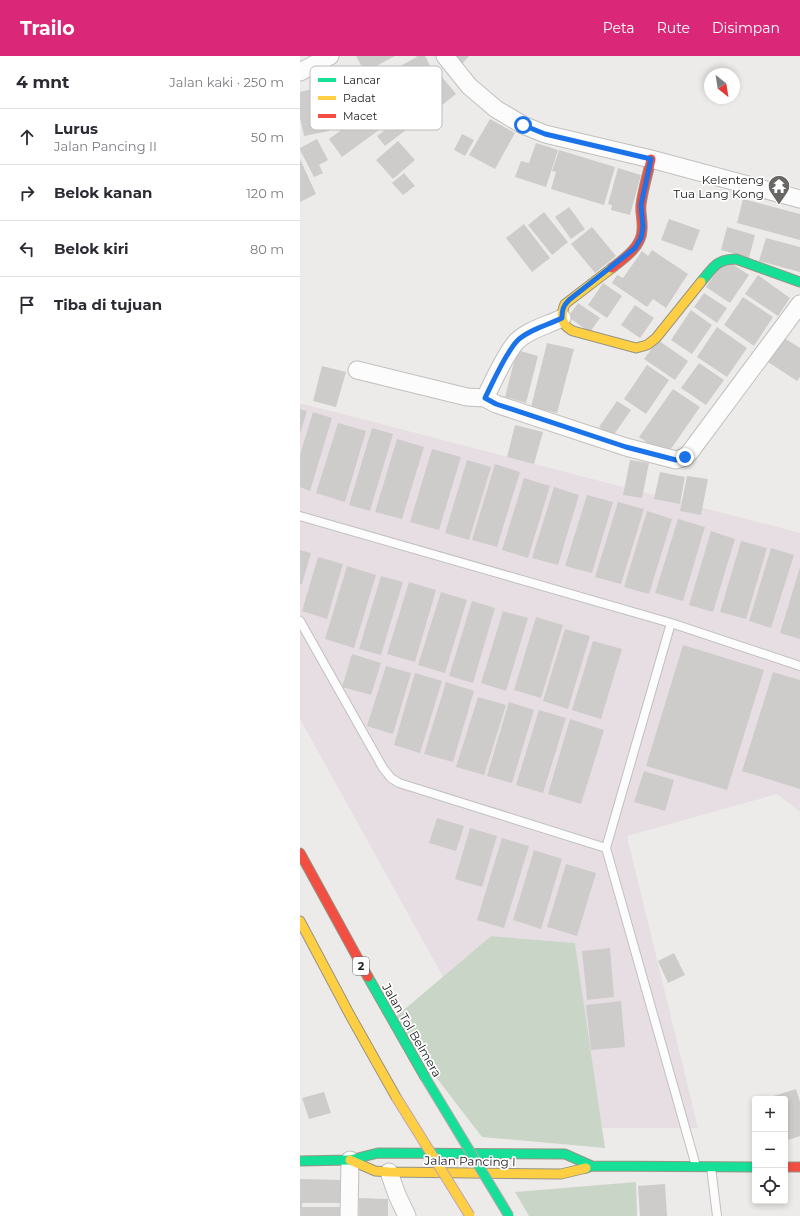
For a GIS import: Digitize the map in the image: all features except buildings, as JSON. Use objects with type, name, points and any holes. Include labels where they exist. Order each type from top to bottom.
[{"type":"main road","points":[[651,159],[641,205],[643,227],[641,238],[635,248],[625,257],[565,304],[562,310],[562,318],[567,328],[573,331],[636,348],[647,345],[656,338],[715,265],[725,259],[736,259],[800,282]]},
{"type":"main road","name":"Jalan Tol Belmera","points":[[300,853],[369,980],[425,1077],[509,1216]]},
{"type":"main road","points":[[300,921],[396,1097],[470,1216]]},
{"type":"main road","name":"Jalan Pancing I","points":[[300,1160],[350,1160],[378,1153],[564,1154],[592,1166]]},
{"type":"main road","name":"Jalan Pancing I","points":[[350,1160],[375,1171],[389,1172],[561,1174],[592,1166],[752,1167]]},
{"type":"main road","points":[[788,1167],[800,1167]]},
{"type":"street","points":[[311,66],[330,56]]},
{"type":"street","points":[[445,56],[469,86],[496,109],[523,125],[545,134],[651,159],[800,199]]},
{"type":"street","points":[[300,72],[310,67]]},
{"type":"street","points":[[357,370],[468,397],[485,398],[496,404],[626,447],[676,460],[685,457],[690,452],[800,304]]},
{"type":"street","points":[[485,398],[517,341],[530,332],[562,318]]},
{"type":"street","points":[[349,1216],[350,1160]]},
{"type":"street","points":[[389,1172],[397,1195],[407,1216]]},
{"type":"lane","points":[[300,516],[671,622],[800,666]]},
{"type":"lane","points":[[300,621],[383,768],[391,778],[398,783],[606,848]]},
{"type":"lane","points":[[671,622],[606,848],[696,1166]]},
{"type":"lane","points":[[711,1166],[717,1216]]},
{"type":"shaded area","points":[[300,403],[800,533],[800,812],[777,794],[627,836],[698,1128],[602,1128],[575,943],[491,936],[443,977],[300,719]]},
{"type":"green space","points":[[491,936],[575,943],[605,1148],[482,1137],[392,1020]]},
{"type":"green space","points":[[636,1182],[637,1216],[529,1216],[515,1192]]},
{"type":"traffic: fast","points":[[701,282],[716,265],[729,259],[736,259],[800,282]]},
{"type":"traffic: fast","points":[[368,977],[425,1077]]},
{"type":"traffic: fast","points":[[425,1077],[509,1216]]},
{"type":"traffic: fast","points":[[300,1161],[350,1160],[378,1153],[565,1154],[592,1166]]},
{"type":"traffic: fast","points":[[586,1168],[592,1166],[752,1167]]},
{"type":"traffic: slow","points":[[612,268],[565,304],[562,312],[563,320],[566,326],[573,331],[636,348],[647,345],[656,338],[701,282]]},
{"type":"traffic: slow","points":[[300,921],[396,1097]]},
{"type":"traffic: slow","points":[[396,1097],[470,1216]]},
{"type":"traffic: slow","points":[[350,1160],[375,1171],[389,1172],[561,1174],[586,1168]]},
{"type":"traffic: jam","points":[[612,268],[632,252],[641,236],[641,205],[651,159]]},
{"type":"traffic: jam","points":[[300,853],[368,977]]},
{"type":"traffic: jam","points":[[788,1167],[800,1167]]},
{"type":"place","name":"Kelenteng Tua Lang Kong","points":[[779,206]]},
{"type":"route","points":[[523,125],[545,134],[651,159],[641,205],[643,227],[641,238],[635,248],[569,300],[562,310],[562,318],[530,332],[517,341],[485,398],[496,404],[626,447],[676,460],[685,457]]}]
